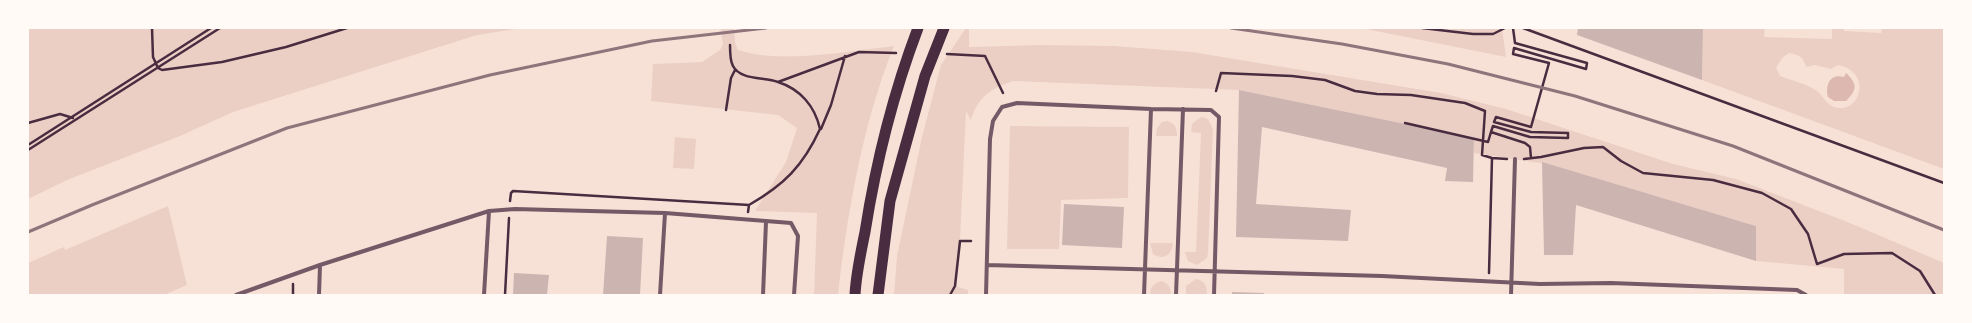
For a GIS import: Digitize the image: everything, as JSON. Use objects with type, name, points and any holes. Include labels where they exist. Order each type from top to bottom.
[{"type":"highway","points":[[855,295],[872,185],[901,72],[918,28]]},
{"type":"highway","points":[[878,295],[890,201],[925,76],[944,28]]},
{"type":"street","points":[[986,295],[990,139],[993,121],[1002,107],[1017,103],[1211,110],[1219,117],[1214,295]]},
{"type":"street","points":[[1144,295],[1151,109]]},
{"type":"street","points":[[1176,295],[1183,109]]},
{"type":"street","points":[[1511,295],[1515,159]]},
{"type":"street","points":[[236,295],[320,265],[489,211],[510,209],[665,213],[791,223],[798,236],[794,295]]},
{"type":"street","points":[[484,295],[489,211]]},
{"type":"street","points":[[660,295],[665,213]]},
{"type":"street","points":[[764,295],[766,222]]},
{"type":"street","points":[[987,264],[1382,276],[1511,283],[1611,283],[1797,290],[1806,295]]},
{"type":"street","points":[[319,295],[320,265]]},
{"type":"path","points":[[152,28],[153,57],[155,64],[162,70],[222,62],[286,47],[347,28]]},
{"type":"path","points":[[28,145],[211,28]]},
{"type":"path","points":[[28,150],[220,28]]},
{"type":"path","points":[[1422,28],[1487,34],[1493,34],[1505,28]]},
{"type":"path","points":[[1405,123],[1488,142],[1493,126],[1530,137],[1568,138],[1568,133],[1531,132],[1494,122],[1496,117],[1531,127],[1549,63],[1513,54],[1514,48],[1586,69],[1587,63],[1515,43],[1513,28]]},
{"type":"path","points":[[1523,28],[1944,183]]},
{"type":"path","points":[[730,45],[732,66],[739,74],[778,82],[800,94],[815,112],[820,129]]},
{"type":"path","points":[[505,295],[510,199],[513,191],[749,205],[779,186],[792,174],[811,151],[831,105],[846,56]]},
{"type":"path","points":[[726,110],[731,78],[735,70]]},
{"type":"path","points":[[1216,90],[1221,73],[1256,74],[1325,80],[1355,91],[1377,94],[1411,95],[1465,103],[1485,111],[1482,155],[1492,158],[1531,158],[1567,153],[1584,148],[1603,147],[1621,161],[1643,173],[1713,180],[1762,193],[1791,210],[1808,234],[1817,264],[1844,254],[1892,253],[1920,271],[1935,295]]},
{"type":"path","points":[[28,123],[60,114],[77,119]]},
{"type":"path","points":[[1491,132],[1525,143],[1530,147],[1531,158]]},
{"type":"path","points":[[1489,282],[1492,158]]},
{"type":"path","points":[[746,219],[749,205]]},
{"type":"path","points":[[950,295],[955,286],[960,241],[971,241]]},
{"type":"shaded area","points":[[28,28],[522,28],[477,35],[233,112],[180,136],[67,180],[28,199]]},
{"type":"shaded area","points":[[721,28],[734,28],[735,42],[738,50],[773,56],[815,55],[894,46],[873,106],[865,137],[846,233],[838,295],[814,295],[817,213],[755,211],[786,162],[797,128],[778,115],[651,101],[653,64],[702,62],[720,50],[723,44]]},
{"type":"shaded area","points":[[966,28],[969,28],[969,47],[1040,45],[1114,46],[1192,52],[1441,93],[1506,109],[1673,164],[1736,179],[1850,223],[1944,263],[1944,295],[1844,295],[1844,269],[1756,261],[1756,226],[1546,164],[1474,153],[1474,138],[1239,90],[1013,81],[986,94],[977,105],[971,120],[966,111],[960,241],[955,286],[968,290],[968,295],[894,295],[897,256],[922,137],[941,65]]},
{"type":"shaded area","points":[[1361,28],[1502,28],[1506,57]]},
{"type":"shaded area","points":[[1703,28],[1765,28],[1764,37],[1832,39],[1832,28],[1844,28],[1844,31],[1881,33],[1882,28],[1944,28],[1944,169],[1702,80]],"holes":[[[1789,53],[1798,55],[1802,58],[1806,67],[1815,65],[1831,69],[1838,65],[1849,69],[1856,75],[1859,82],[1857,98],[1852,104],[1846,107],[1838,108],[1831,106],[1820,93],[1813,88],[1780,76],[1776,68],[1782,58]]]},
{"type":"shaded area","points":[[1846,73],[1853,80],[1855,87],[1854,90],[1846,101],[1834,101],[1828,97],[1828,84],[1832,78],[1839,76],[1844,77]]},
{"type":"shaded area","points":[[1202,117],[1208,119],[1213,129],[1208,253],[1207,258],[1197,265],[1188,261],[1185,252],[1196,252],[1201,133],[1191,132],[1192,124]]},
{"type":"shaded area","points":[[1167,121],[1175,126],[1177,136],[1156,136],[1157,128],[1162,122]]},
{"type":"shaded area","points":[[1010,126],[1129,127],[1128,198],[1061,200],[1059,249],[1007,249]]},
{"type":"shaded area","points":[[675,137],[696,139],[694,169],[673,168]]},
{"type":"shaded area","points":[[168,206],[187,285],[164,295],[28,295],[28,263],[64,247],[65,250]]},
{"type":"shaded area","points":[[1150,243],[1173,243],[1169,254],[1161,257],[1153,254]]},
{"type":"shaded area","points":[[1196,279],[1205,284],[1207,295],[1186,294],[1186,286]]},
{"type":"shaded area","points":[[1161,281],[1169,286],[1171,295],[1150,295],[1151,288],[1156,283]]},
{"type":"building","points":[[1578,28],[1703,28],[1702,80],[1577,35]]},
{"type":"building","points":[[1239,90],[1474,138],[1473,182],[1445,181],[1447,168],[1262,127],[1256,204],[1351,210],[1348,241],[1236,237]]},
{"type":"building","points":[[1542,162],[1756,226],[1756,261],[1576,205],[1573,255],[1544,255]]},
{"type":"building","points":[[1064,204],[1124,207],[1122,248],[1062,245]]},
{"type":"building","points":[[607,236],[643,238],[640,295],[603,295]]},
{"type":"building","points":[[514,273],[549,275],[547,295],[513,295]]},
{"type":"building","points":[[1232,292],[1264,293],[1264,295],[1232,295]]},
{"type":"railway","points":[[28,232],[92,205],[287,128],[490,75],[652,41],[766,28]]},
{"type":"railway","points":[[1231,28],[1342,44],[1448,64],[1575,96],[1733,146],[1944,230]]}]
